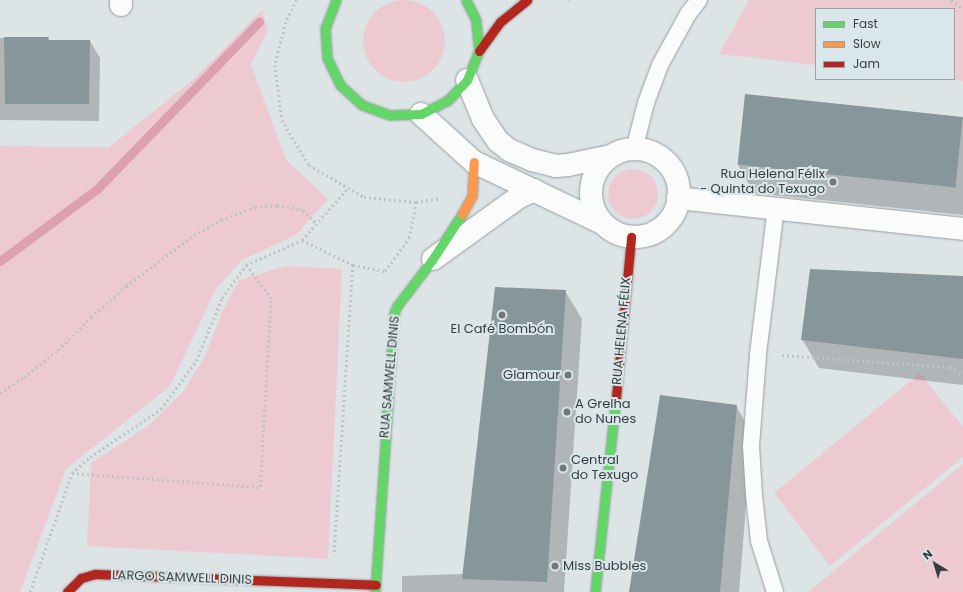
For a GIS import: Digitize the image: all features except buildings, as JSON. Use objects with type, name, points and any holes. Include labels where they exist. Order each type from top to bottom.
[{"type":"street","points":[[335,0],[325,28],[327,58],[340,85],[362,105],[390,115],[420,114],[447,101],[467,80],[479,50],[500,22],[527,0]]},
{"type":"street","points":[[466,0],[476,20],[479,50]]},
{"type":"street","points":[[420,114],[474,162],[602,223],[615,233],[631,237],[645,236],[657,231],[668,223],[675,211],[678,198],[678,186],[674,174],[667,164],[658,156],[646,151],[634,150],[568,166],[556,166],[532,160],[509,150],[498,141],[483,119],[467,80]]},
{"type":"street","points":[[602,223],[595,212],[591,200],[591,188],[594,176],[601,165],[611,156]]},
{"type":"street","name":"RUA SAMWELL DINIS","points":[[376,589],[394,313],[397,306],[432,260],[467,207],[472,196],[474,162]]},
{"type":"street","points":[[432,260],[518,197],[535,190]]},
{"type":"street","points":[[678,198],[963,229]]},
{"type":"street","name":"RUA HELENA FÉLIX","points":[[595,592],[611,452],[631,237]]},
{"type":"street","name":"LARGO SAMWELL DINIS","points":[[67,592],[81,578],[96,574],[332,584],[376,589]]},
{"type":"lane","points":[[634,150],[646,103],[660,64],[688,14],[698,0]]},
{"type":"lane","points":[[775,592],[759,541],[751,446],[758,354],[776,208]]},
{"type":"path","points":[[297,0],[286,22],[275,65],[282,120],[309,165],[364,197],[416,202],[461,193],[472,196]]},
{"type":"path","points":[[951,0],[963,9]]},
{"type":"path","points":[[30,592],[72,473],[90,457],[160,409],[196,361],[222,298],[246,265],[302,240],[347,188]]},
{"type":"path","points":[[302,240],[353,265],[385,271],[409,238],[416,202]]},
{"type":"path","points":[[0,393],[24,377],[58,350],[90,316],[126,286],[194,235],[221,220],[255,207],[277,205],[304,210],[317,224]]},
{"type":"path","points":[[72,473],[260,487],[271,298],[246,265]]},
{"type":"path","points":[[332,584],[353,265]]},
{"type":"path","points":[[758,354],[950,367],[963,374]]},
{"type":"shaded area","points":[[404,0],[420,4],[433,12],[441,25],[445,41],[441,57],[433,70],[420,78],[404,82],[388,78],[375,70],[367,57],[363,41],[367,25],[375,12],[388,4]]},
{"type":"shaded area","points":[[749,0],[963,0],[963,81],[954,80],[955,80],[955,8],[815,8],[815,65],[719,54]]},
{"type":"shaded area","points":[[262,10],[268,30],[251,64],[286,160],[328,199],[296,235],[242,260],[216,289],[170,386],[66,469],[20,592],[0,592],[0,146],[109,147],[194,79]]},
{"type":"shaded area","points":[[628,169],[638,169],[651,176],[658,189],[658,199],[651,212],[638,219],[628,219],[619,215],[612,208],[608,199],[608,189],[612,180],[619,173]]},
{"type":"shaded area","points":[[286,266],[342,269],[328,559],[87,546],[91,463],[148,426],[183,392],[205,356],[223,310],[239,280]]},
{"type":"shaded area","points":[[920,373],[963,427],[963,457],[830,566],[774,493]]},
{"type":"shaded area","points":[[963,464],[963,592],[808,592]]},
{"type":"waterway","points":[[0,261],[97,189],[259,22]]},
{"type":"traffic: fast","points":[[336,0],[325,28],[327,58],[340,85],[362,105],[390,115],[421,114],[447,101],[467,80],[479,51],[476,20],[466,0]]},
{"type":"traffic: fast","points":[[375,592],[394,313],[397,306],[432,260],[462,214]]},
{"type":"traffic: fast","points":[[595,592],[616,397]]},
{"type":"traffic: slow","points":[[462,214],[472,196],[474,162]]},
{"type":"traffic: jam","points":[[479,51],[500,22],[527,0]]},
{"type":"traffic: jam","points":[[616,397],[631,237]]},
{"type":"traffic: jam","points":[[67,592],[81,578],[95,574],[376,585]]},
{"type":"place","name":"Rua Helena Félix - Quinta do Texugo","points":[[833,182]]},
{"type":"place","name":"El Café Bombón","points":[[502,315]]},
{"type":"place","name":"Glamour","points":[[568,375]]},
{"type":"place","name":"A Grelha do Nunes","points":[[567,412]]},
{"type":"place","name":"Central do Texugo","points":[[563,468]]},
{"type":"place","name":"Miss Bubbles","points":[[555,566]]}]
